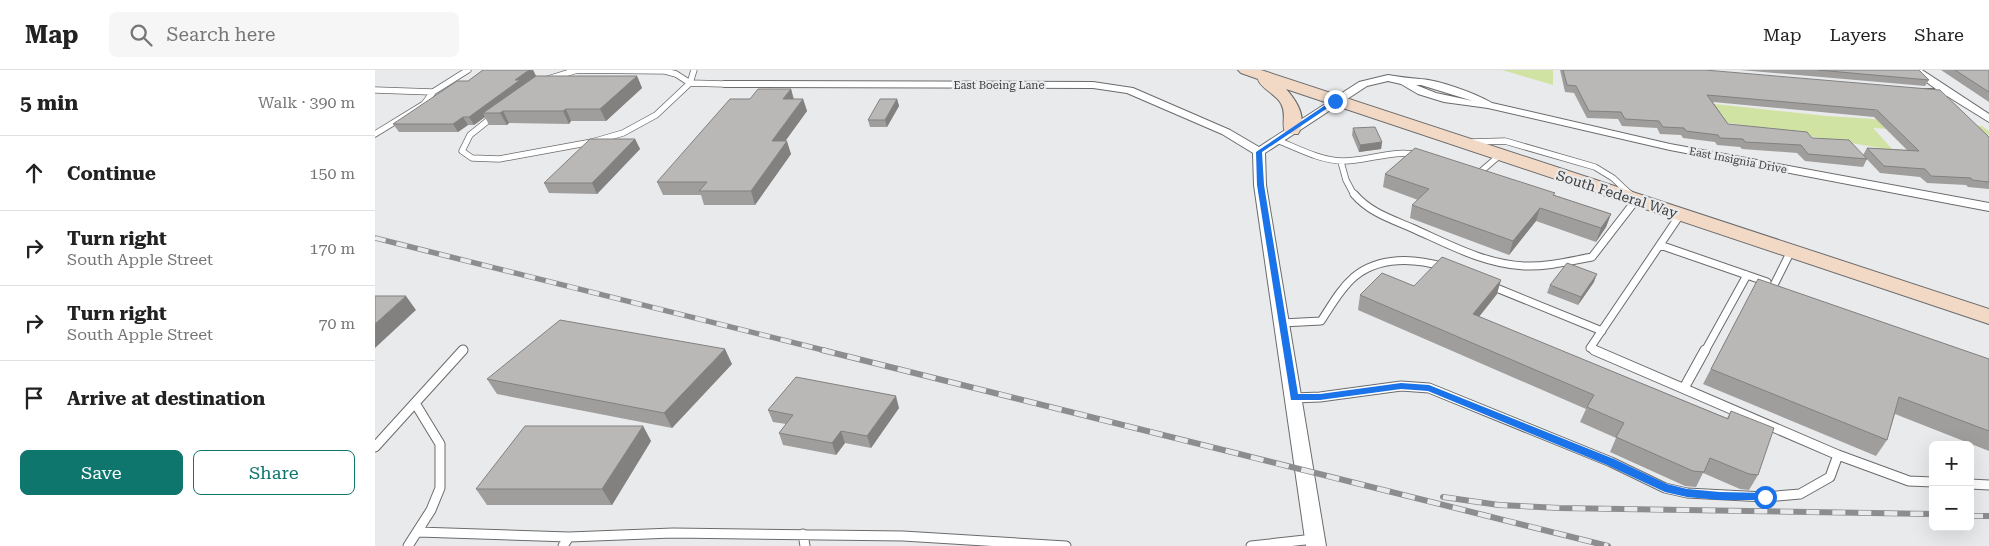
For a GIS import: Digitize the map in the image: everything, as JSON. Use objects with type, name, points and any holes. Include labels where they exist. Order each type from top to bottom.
[{"type":"main road","name":"South Federal Way","points":[[1245,70],[1500,156],[1989,316]]},
{"type":"main road","points":[[1245,70],[1268,83],[1283,96],[1293,113],[1292,130]]},
{"type":"street","points":[[1915,70],[1989,119]]},
{"type":"street","name":"East Insignia Drive","points":[[1259,152],[1363,84],[1388,78],[1405,82],[1412,89],[1468,104],[1488,105],[1670,147],[1989,207]]},
{"type":"street","name":"East Boeing Lane","points":[[724,84],[1093,85],[1129,90],[1226,132],[1259,152]]},
{"type":"street","points":[[1908,89],[1949,93]]},
{"type":"street","points":[[1259,152],[1260,185],[1316,542]]},
{"type":"lane","points":[[375,134],[424,104],[433,92],[468,70]]},
{"type":"lane","points":[[544,82],[558,75],[577,70],[665,70],[676,74],[690,83],[724,84]]},
{"type":"lane","points":[[501,110],[472,133],[463,143],[462,151],[472,158],[499,160],[592,142],[623,133],[656,115],[690,83],[694,70]]},
{"type":"lane","points":[[375,90],[433,92]]},
{"type":"lane","points":[[1277,140],[1341,162],[1397,151],[1423,156]]},
{"type":"lane","points":[[1341,162],[1347,186],[1364,204],[1393,220],[1463,251],[1503,264],[1525,266],[1592,257],[1636,200],[1613,178],[1595,167],[1505,141],[1461,142]]},
{"type":"lane","points":[[1478,174],[1500,156]]},
{"type":"lane","points":[[1469,171],[1487,178]]},
{"type":"lane","points":[[1681,215],[1590,348],[1838,455],[1909,481],[1929,482]]},
{"type":"lane","points":[[1610,218],[1619,221]]},
{"type":"lane","points":[[1660,245],[1783,288]]},
{"type":"lane","points":[[1774,285],[1791,251]]},
{"type":"lane","points":[[1282,323],[1305,324],[1321,321],[1345,287],[1367,268],[1391,262],[1419,260],[1449,269]]},
{"type":"lane","points":[[1684,388],[1747,275]]},
{"type":"lane","points":[[1483,283],[1602,331]]},
{"type":"lane","points":[[375,447],[463,350]]},
{"type":"lane","points":[[1294,398],[1320,397],[1401,386],[1429,388],[1611,462],[1665,488],[1687,493],[1765,497],[1800,494],[1830,477],[1838,455]]},
{"type":"lane","points":[[407,546],[431,510],[439,488],[440,444],[415,403]]},
{"type":"lane","points":[[1974,484],[1989,485]]},
{"type":"lane","points":[[418,532],[569,537],[673,532],[903,536],[1066,546]]},
{"type":"lane","points":[[803,534],[805,546]]},
{"type":"lane","points":[[563,546],[569,537]]},
{"type":"lane","points":[[1251,546],[1316,542]]},
{"type":"green space","points":[[1502,70],[1553,70],[1553,85]]},
{"type":"green space","points":[[1649,97],[1827,116],[1982,126],[1989,131],[1989,135],[1873,128],[1893,150],[1651,110]]},
{"type":"building","points":[[483,70],[529,70],[515,80],[520,80],[469,117],[463,117],[453,124],[393,124],[457,81],[468,81]]},
{"type":"building","points":[[1563,70],[1705,70],[1940,90],[1989,137],[1989,182],[1972,180],[1971,178],[1931,176],[1925,169],[1884,166],[1867,148],[1919,151],[1877,110],[1707,95],[1728,124],[1807,132],[1812,138],[1849,140],[1867,159],[1808,154],[1801,145],[1745,142],[1743,139],[1720,138],[1718,135],[1686,131],[1684,128],[1663,127],[1659,121],[1625,119],[1621,112],[1589,111],[1576,86],[1567,85]]},
{"type":"building","points":[[1818,70],[1919,70],[1929,80]]},
{"type":"building","points":[[1955,70],[1989,70],[1989,92]]},
{"type":"building","points":[[536,76],[637,76],[600,109],[483,113]]},
{"type":"building","points":[[758,89],[791,89],[783,99],[803,99],[772,141],[787,141],[751,191],[699,191],[707,182],[657,182],[730,99],[750,99]]},
{"type":"building","points":[[880,99],[897,99],[885,120],[868,120]]},
{"type":"building","points":[[1375,127],[1382,142],[1360,145],[1353,128]]},
{"type":"building","points":[[590,139],[635,139],[592,183],[544,183]]},
{"type":"building","points":[[1415,148],[1555,193],[1553,195],[1611,214],[1601,228],[1540,208],[1513,241],[1412,205],[1429,189],[1385,174]]},
{"type":"building","points":[[1442,257],[1501,280],[1473,314],[1728,419],[1731,411],[1774,428],[1758,475],[1749,474],[1710,458],[1704,472],[1693,471],[1616,437],[1624,423],[1587,407],[1594,395],[1360,295],[1382,273],[1414,286]]},
{"type":"building","points":[[1567,263],[1597,274],[1581,297],[1550,285]]},
{"type":"building","points":[[1758,279],[1989,359],[1989,431],[1899,397],[1887,440],[1711,369]]},
{"type":"building","points":[[375,296],[406,296],[375,324]]},
{"type":"building","points":[[560,320],[725,349],[664,413],[487,379]]},
{"type":"building","points":[[796,377],[896,396],[867,436],[841,431],[832,443],[779,433],[793,415],[768,410]]},
{"type":"building","points":[[525,426],[643,426],[602,489],[476,489]]},
{"type":"railway","points":[[375,238],[827,351]]},
{"type":"railway","points":[[822,350],[1608,546]]},
{"type":"railway","points":[[1443,497],[1499,505],[1559,508],[1929,514]]},
{"type":"railway","points":[[1974,516],[1989,516]]},
{"type":"route","points":[[1335,101],[1259,152],[1260,185],[1294,398],[1320,397],[1401,386],[1429,388],[1611,462],[1665,488],[1687,493],[1720,496],[1765,497]]}]
